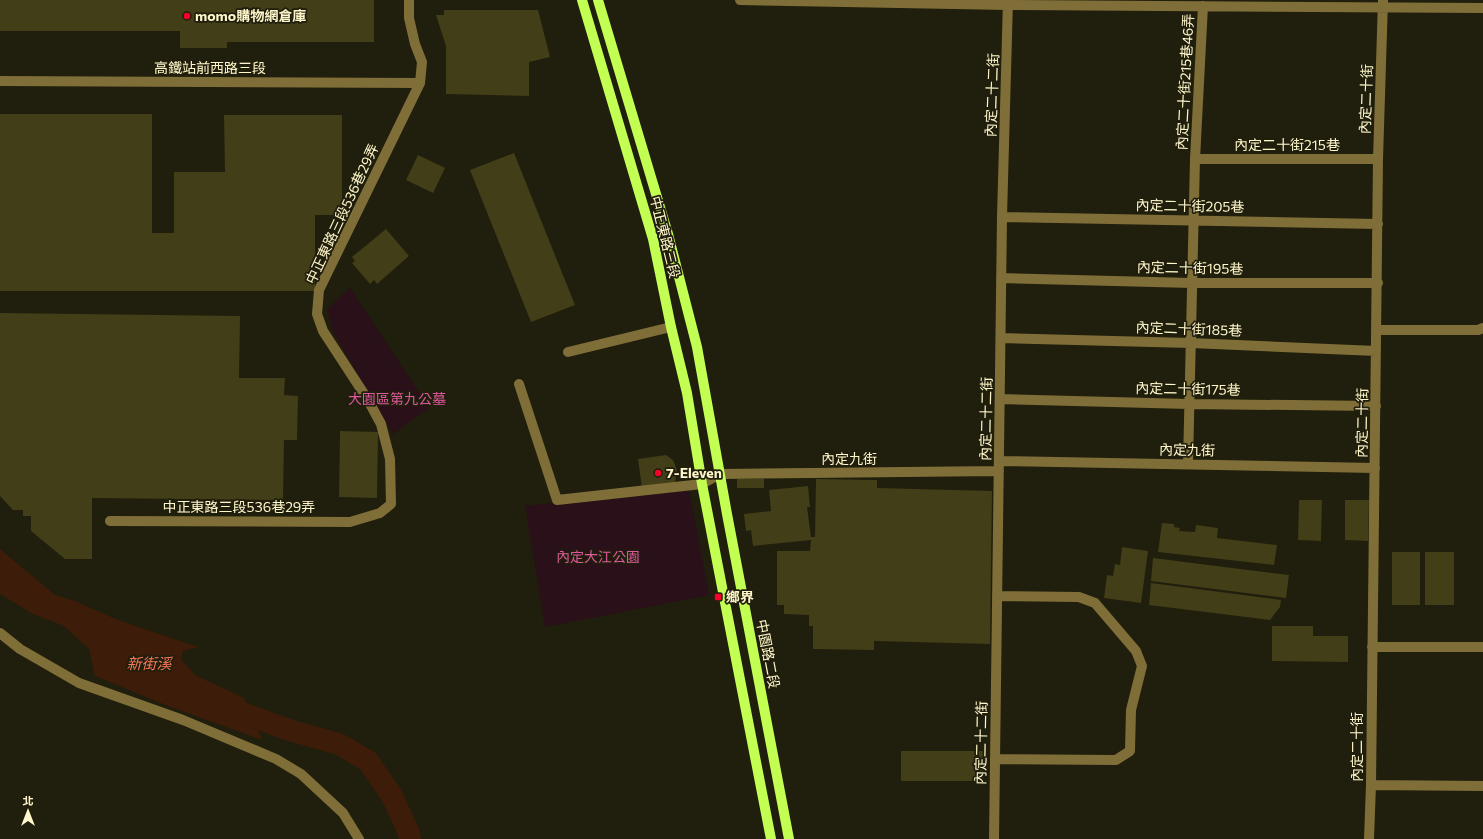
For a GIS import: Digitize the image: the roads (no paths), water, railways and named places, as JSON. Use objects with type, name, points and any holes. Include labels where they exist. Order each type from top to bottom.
[{"type":"main road","name":"中正東路三段","points":[[582,0],[653,239],[671,327],[687,393],[702,484]]},
{"type":"main road","name":"中園路二段","points":[[598,0],[668,234],[697,347],[786,839]]},
{"type":"main road","points":[[702,484],[771,839]]},
{"type":"street","name":"中正東路三段536巷29弄","points":[[110,521],[350,522],[380,513],[391,504],[390,459],[381,424],[368,400],[324,331],[317,314],[319,290],[420,83],[422,62],[415,44],[409,18],[409,0]]},
{"type":"street","points":[[740,0],[1203,6],[1383,4],[1483,8]]},
{"type":"street","name":"內定二十二街","points":[[994,839],[1002,217],[1008,3]]},
{"type":"street","name":"內定二十街","points":[[1369,839],[1378,283],[1378,159],[1383,4]]},
{"type":"street","name":"內定二十街215巷46弄","points":[[1188,464],[1195,159],[1203,6]]},
{"type":"street","name":"高鐵站前西路三段","points":[[0,81],[420,83]]},
{"type":"street","name":"內定二十街215巷","points":[[1195,159],[1378,159]]},
{"type":"street","name":"內定二十街205巷","points":[[1002,217],[1378,224]]},
{"type":"street","name":"內定二十街195巷","points":[[1002,278],[1192,282],[1378,283]]},
{"type":"street","points":[[568,352],[671,327]]},
{"type":"street","points":[[1377,330],[1481,331]]},
{"type":"street","name":"內定二十街185巷","points":[[1001,338],[1191,343],[1376,351]]},
{"type":"street","points":[[519,384],[557,500],[702,484]]},
{"type":"street","name":"內定二十街175巷","points":[[1000,399],[1189,404],[1376,406]]},
{"type":"street","name":"內定九街","points":[[999,461],[1375,468]]},
{"type":"street","name":"內定九街","points":[[702,484],[720,474],[999,471]]},
{"type":"street","points":[[995,759],[1116,760],[1130,751],[1131,710],[1142,666],[1136,651],[1094,603],[1088,599],[1079,597],[997,596]]},
{"type":"street","points":[[0,633],[20,649],[79,683],[183,720],[276,759],[300,774],[343,813],[359,839]]},
{"type":"street","points":[[1372,647],[1483,647]]},
{"type":"street","points":[[1371,785],[1483,786]]},
{"type":"water","name":"新街溪","points":[[0,549],[55,595],[75,601],[118,620],[198,647],[183,651],[181,659],[195,675],[244,698],[262,740],[168,706],[95,676],[89,649],[64,626],[31,613],[0,594]]},
{"type":"waterway","name":"新街溪","points":[[223,706],[292,731],[339,744],[368,761],[392,796],[409,833],[410,839]]},
{"type":"place","name":"momo購物網倉庫","points":[[187,16]]},
{"type":"place","name":"7-Eleven","points":[[658,473]]},
{"type":"place","name":"鄉界","points":[[718,597]]},
{"type":"park label","name":"大園區第九公墓","points":[[397,399]]},
{"type":"park label","name":"內定大江公園","points":[[598,557]]}]
